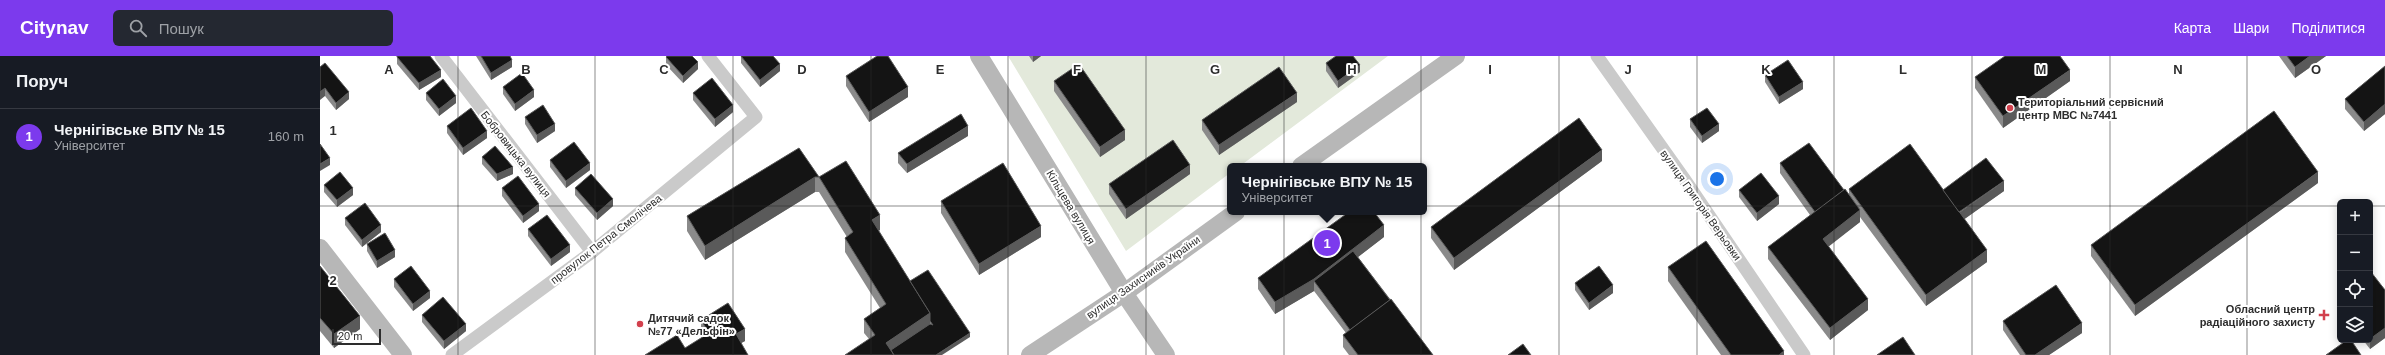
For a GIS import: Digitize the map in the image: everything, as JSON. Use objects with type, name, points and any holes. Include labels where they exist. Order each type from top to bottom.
[{"type":"street","name":"Бобровицька вулиця","points":[[441,56],[592,252]]},
{"type":"street","name":"провулок Петра Смолічева","points":[[452,355],[592,252],[756,117],[708,56]]},
{"type":"street","name":"Кільцева вулиця","points":[[979,56],[1124,293],[1166,355]]},
{"type":"street","points":[[1305,163],[1456,56]]},
{"type":"street","name":"вулиця Григорія Верьовки","points":[[1597,56],[1685,180],[1804,355]]},
{"type":"street","name":"вулиця Захисників України","points":[[1030,355],[1124,293],[1232,215]]},
{"type":"street","points":[[320,248],[403,355]]},
{"type":"shaded area","points":[[1008,56],[1388,56],[1244,163],[1227,163],[1227,175],[1126,251]]},
{"type":"building","points":[[397,56],[430,56],[441,70],[419,83]]},
{"type":"building","points":[[481,56],[510,56],[512,60],[491,73]]},
{"type":"building","points":[[692,56],[698,62],[683,76],[666,57]]},
{"type":"building","points":[[741,56],[773,56],[780,64],[760,80]]},
{"type":"building","points":[[877,56],[888,56],[908,87],[869,112],[846,76]]},
{"type":"building","points":[[1336,56],[1353,56],[1360,65],[1338,81],[1326,63]]},
{"type":"building","name":"Територіальний сервісний центр МВС №7441","points":[[2005,56],[2060,56],[2070,70],[2003,116],[1975,77]]},
{"type":"building","points":[[2287,56],[2310,56],[2295,67]]},
{"type":"building","points":[[1788,60],[1803,82],[1779,97],[1765,75]]},
{"type":"building","points":[[325,63],[349,92],[336,103],[325,88],[320,92],[320,67]]},
{"type":"building","points":[[1079,64],[1125,130],[1100,147],[1054,81]]},
{"type":"building","points":[[2385,66],[2385,104],[2364,122],[2345,99]]},
{"type":"building","points":[[1279,67],[1297,93],[1219,145],[1202,120]]},
{"type":"building","points":[[522,73],[534,90],[515,104],[503,87]]},
{"type":"building","points":[[712,78],[733,105],[715,119],[693,93]]},
{"type":"building","points":[[443,79],[456,96],[439,109],[426,93]]},
{"type":"building","points":[[543,105],[555,124],[537,135],[525,117]]},
{"type":"building","points":[[471,108],[487,131],[463,148],[447,126]]},
{"type":"building","points":[[1707,108],[1719,124],[1702,136],[1690,119]]},
{"type":"building","points":[[2274,111],[2318,172],[2135,305],[2091,245]]},
{"type":"building","points":[[961,114],[968,126],[907,164],[898,153]]},
{"type":"building","points":[[1579,118],[1602,150],[1454,258],[1431,227]]},
{"type":"building","points":[[1173,140],[1190,165],[1126,209],[1109,184]]},
{"type":"building","points":[[574,142],[590,163],[566,181],[550,160]]},
{"type":"building","points":[[1809,143],[1844,190],[1815,212],[1780,163]]},
{"type":"building","points":[[320,144],[330,158],[320,164]]},
{"type":"building","points":[[1910,144],[1987,250],[1926,295],[1849,189]]},
{"type":"building","points":[[495,146],[513,167],[497,174],[482,157]]},
{"type":"building","points":[[799,148],[819,177],[815,177],[705,246],[687,216]]},
{"type":"building","points":[[1986,158],[2004,181],[1959,212],[1943,190]]},
{"type":"building","points":[[846,161],[880,215],[872,220],[930,313],[886,343],[894,355],[845,355],[875,335],[864,319],[886,304],[845,238],[853,232],[819,177]]},
{"type":"building","points":[[1003,163],[1041,226],[979,264],[941,201]]},
{"type":"building","points":[[340,172],[353,188],[337,200],[324,185]]},
{"type":"building","points":[[1761,173],[1779,196],[1757,213],[1739,190]]},
{"type":"building","points":[[591,174],[613,199],[597,213],[575,188]]},
{"type":"building","points":[[518,176],[539,204],[523,216],[502,188]]},
{"type":"building","points":[[1845,189],[1860,210],[1823,239],[1868,299],[1830,328],[1768,247]]},
{"type":"building","points":[[365,203],[381,225],[362,240],[345,218]]},
{"type":"building","points":[[547,215],[570,245],[551,259],[528,229]]},
{"type":"building","points":[[1345,215],[1376,215],[1384,225],[1314,279],[1275,302],[1258,278]]},
{"type":"building","points":[[385,233],[395,250],[377,261],[367,244]]},
{"type":"building","points":[[1706,241],[1784,351],[1779,355],[1731,355],[1668,267]]},
{"type":"building","points":[[1353,251],[1390,300],[1350,330],[1314,281]]},
{"type":"building","points":[[320,266],[360,316],[334,334],[320,318]]},
{"type":"building","points":[[411,266],[430,291],[413,304],[394,279]]},
{"type":"building","points":[[1599,266],[1613,285],[1589,303],[1575,283]]},
{"type":"building","points":[[928,270],[970,333],[936,355],[894,355],[891,350],[930,324],[933,325],[930,321],[930,313],[910,281]]},
{"type":"building","points":[[2373,275],[2385,290],[2385,328],[2373,337]]},
{"type":"building","points":[[2056,285],[2082,323],[2035,355],[2026,355],[2003,321]]},
{"type":"building","points":[[443,297],[466,324],[444,341],[422,315]]},
{"type":"building","points":[[1391,299],[1433,355],[1358,355],[1343,335]]},
{"type":"building","points":[[728,303],[745,329],[736,334],[748,355],[645,355],[677,335],[685,348],[709,333],[701,320]]},
{"type":"building","points":[[1903,337],[1915,355],[1877,355]]},
{"type":"building","points":[[2343,343],[2353,343],[2361,355],[2326,355]]},
{"type":"building","points":[[1523,344],[1531,355],[1508,355]]},
{"type":"place","name":"Територіальний сервісний центр МВС №7441","points":[[2010,108]]},
{"type":"place","name":"Чернігівське ВПУ № 15","points":[[1327,243]]},
{"type":"place","name":"Обласний центр радіаційного захисту","points":[[2324,315]]},
{"type":"place","name":"Дитячий садок №77 «Дельфін»","points":[[640,324]]}]
